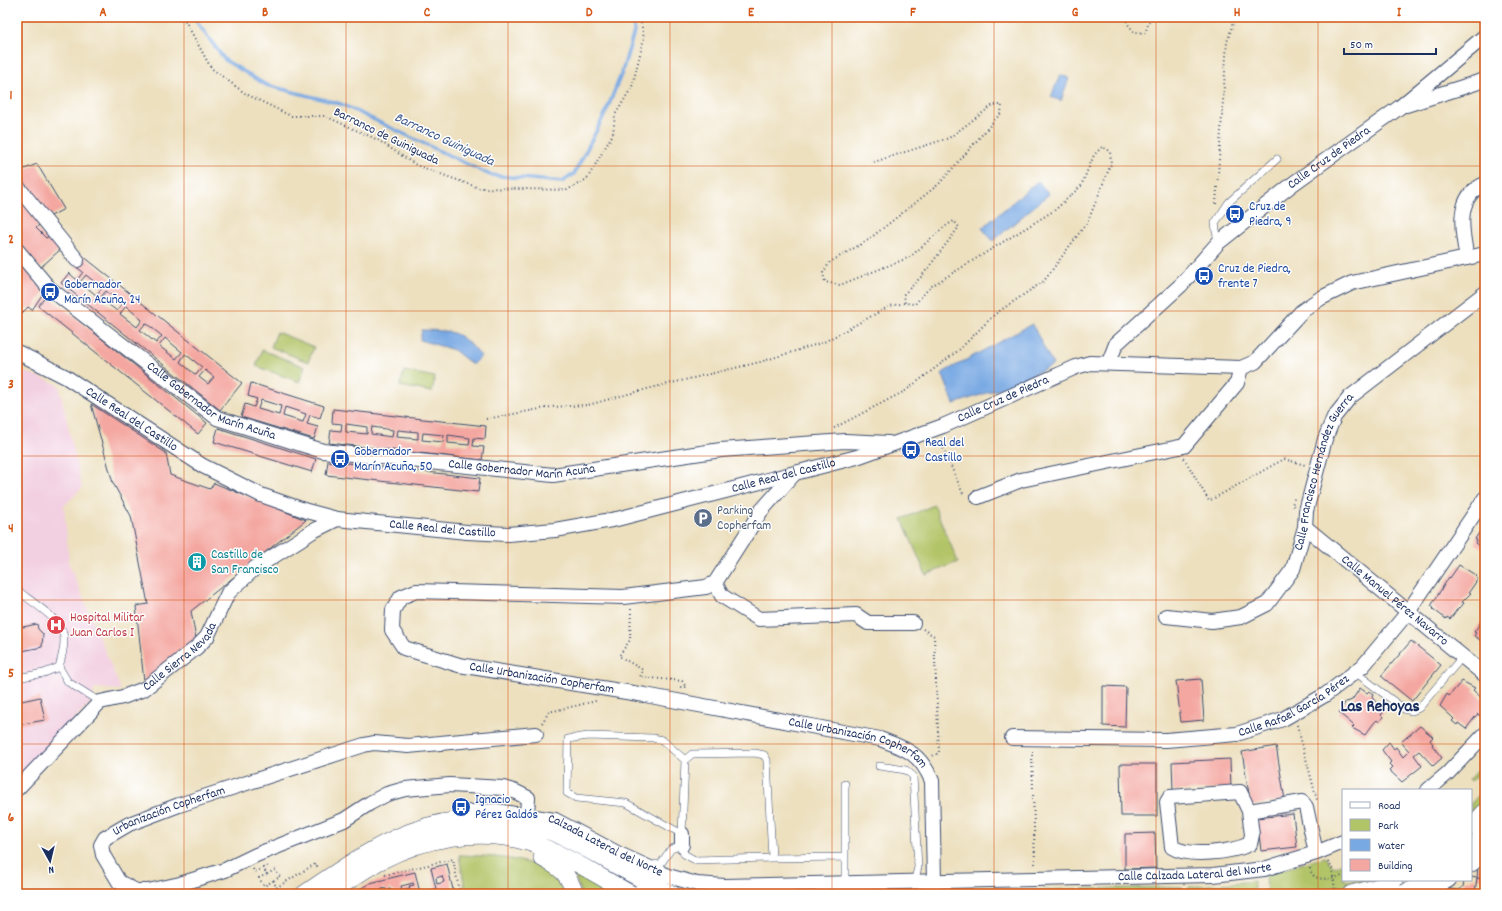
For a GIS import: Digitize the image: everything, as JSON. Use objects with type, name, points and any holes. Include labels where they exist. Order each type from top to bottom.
[{"type":"street","points":[[1400,107],[1485,36]]},
{"type":"street","points":[[1400,107],[1485,80]]},
{"type":"street","name":"Calle Cruz de Piedra","points":[[1109,362],[1116,344],[1181,284],[1218,244],[1294,183],[1400,107]]},
{"type":"street","points":[[1467,258],[1461,229],[1463,208],[1473,191],[1485,184]]},
{"type":"street","points":[[17,186],[77,260]]},
{"type":"street","name":"Calle Gobernador Marín Acuña","points":[[17,250],[49,288],[217,418],[323,451],[553,475],[721,450],[845,441],[900,443]]},
{"type":"street","points":[[978,497],[1021,480],[1184,446],[1237,383],[1241,368],[1255,362],[1302,312],[1321,298],[1352,283],[1485,254]]},
{"type":"street","name":"Calle Francisco Hernández Guerra","points":[[1166,616],[1212,621],[1241,617],[1267,604],[1293,569],[1305,526],[1306,511],[1325,439],[1334,417],[1350,397],[1485,293]]},
{"type":"street","name":"Calle Real del Castillo","points":[[17,353],[66,377],[204,466],[261,495],[307,511],[337,519],[467,532],[508,534],[555,530],[617,519],[794,474],[857,457],[900,443]]},
{"type":"street","name":"Calle Cruz de Piedra","points":[[900,443],[1076,367],[1090,363],[1109,362],[1241,368]]},
{"type":"street","points":[[794,474],[761,512],[715,583],[722,596],[759,619],[856,615],[868,624],[913,623]]},
{"type":"street","name":"Calle Rafael García Pérez","points":[[1012,738],[1166,740],[1237,734],[1283,719],[1325,695],[1363,666],[1408,612],[1485,498]]},
{"type":"street","name":"Calle Sierra Nevada","points":[[100,702],[124,697],[144,689],[207,637],[228,593],[255,568],[313,531],[337,519]]},
{"type":"street","name":"Calle Manuel Pérez Navarro","points":[[1305,526],[1485,675]]},
{"type":"street","name":"Calle Urbanización Copherfam","points":[[715,583],[706,587],[623,597],[416,591],[401,597],[392,610],[392,630],[404,648],[459,665],[645,694],[880,739],[908,749],[927,769],[932,781],[934,882]]},
{"type":"street","points":[[17,789],[100,702]]},
{"type":"street","name":"Urbanización Copherfam","points":[[527,815],[528,798],[503,788],[450,785],[405,789],[387,794],[344,820],[256,855],[225,870],[180,884],[148,891],[136,890],[119,882],[103,855],[101,845],[105,838],[129,824],[179,805],[364,745],[374,743],[408,746],[536,734]]},
{"type":"street","points":[[1429,789],[1448,773],[1485,734]]},
{"type":"street","points":[[1240,792],[1249,811],[1252,836],[1250,844],[1240,848],[1200,853],[1186,853],[1172,847],[1167,802],[1170,797],[1240,792]]},
{"type":"street","points":[[1249,811],[1302,802],[1306,807],[1317,859]]},
{"type":"street","name":"Calzada Lateral del Norte","points":[[435,824],[453,812],[496,811],[556,820],[619,854],[648,882],[683,880]]},
{"type":"street","points":[[1472,826],[1485,812]]},
{"type":"street","points":[[328,886],[370,850],[405,833],[435,824],[470,819],[501,820],[532,826],[558,835],[672,894]]},
{"type":"street","points":[[1472,848],[1485,834]]},
{"type":"street","points":[[304,894],[328,886],[422,843],[456,836],[494,836],[528,842],[563,856],[631,894]]},
{"type":"street","name":"Calle Calzada Lateral del Norte","points":[[683,880],[725,886],[1035,880],[1237,873],[1264,870],[1317,859],[1342,843]]},
{"type":"street","points":[[376,863],[446,848],[494,847],[539,857],[561,868],[571,882],[574,894]]},
{"type":"street","points":[[1472,864],[1485,854]]},
{"type":"street","points":[[1343,892],[1375,888],[1392,881]]},
{"type":"street","points":[[1403,894],[1440,885]]},
{"type":"street","points":[[1425,894],[1440,885]]},
{"type":"lane","points":[[1218,244],[1215,223],[1229,202],[1277,159]]},
{"type":"lane","points":[[17,590],[57,622],[63,633],[63,650],[59,667],[68,682],[100,702]]},
{"type":"lane","points":[[1355,672],[1404,709],[1412,712],[1420,708],[1463,656]]},
{"type":"lane","points":[[17,678],[44,673],[59,667]]},
{"type":"lane","points":[[682,840],[626,803],[576,798],[567,793],[568,739],[588,736],[653,738],[662,740],[685,760]]},
{"type":"lane","points":[[772,858],[767,760],[764,755],[755,753],[692,754],[685,760],[682,840],[684,854],[695,860],[772,858],[845,856]]},
{"type":"lane","points":[[880,766],[906,770],[913,776],[918,867],[914,883]]},
{"type":"lane","points":[[845,784],[845,884]]},
{"type":"lane","points":[[648,882],[671,849],[682,840]]},
{"type":"path","name":"Barranco de Guiniguada","points":[[183,17],[211,68],[246,94],[291,116],[325,116],[378,140],[416,165],[479,188],[567,190],[587,178],[613,134],[615,115],[632,87],[644,38],[640,17]]},
{"type":"path","points":[[1126,17],[1127,23],[1134,32],[1145,33],[1151,17]]},
{"type":"path","points":[[1215,223],[1227,42],[1234,17]]},
{"type":"path","points":[[874,162],[949,138],[993,106],[1002,105],[1001,113],[940,184],[868,240],[830,262],[823,273],[825,282],[840,285],[910,257],[944,227],[954,221],[959,227],[922,276],[904,294],[905,303]]},
{"type":"path","points":[[486,419],[552,407],[588,405],[760,362],[824,342],[890,306],[905,303],[915,304],[930,287],[1055,210],[1081,186],[1094,155],[1102,147],[1110,151],[1111,164],[1088,221],[1044,281],[995,314],[959,350],[905,391],[829,431],[819,443]]},
{"type":"path","points":[[934,429],[967,502],[978,497]]},
{"type":"path","points":[[1184,446],[1184,458],[1209,501],[1284,459],[1305,465],[1302,472]]},
{"type":"path","points":[[1296,492],[1292,505],[1306,511]]},
{"type":"path","points":[[637,606],[631,609],[630,640],[619,656],[643,670],[640,677],[682,681],[686,687],[678,687]]},
{"type":"path","points":[[913,623],[934,636],[939,753],[920,760]]},
{"type":"path","points":[[536,734],[549,712],[594,701],[602,702]]},
{"type":"path","points":[[1296,722],[1319,805]]},
{"type":"path","points":[[1032,749],[1035,880]]},
{"type":"path","points":[[376,863],[379,877],[453,859],[460,894]]},
{"type":"path","points":[[1342,876],[1321,879],[1312,874],[1310,870],[1317,859],[1332,868],[1343,892]]},
{"type":"path","points":[[266,894],[315,864],[328,886]]},
{"type":"path","points":[[250,865],[255,872],[263,868],[267,874]]},
{"type":"path","points":[[275,870],[280,877],[273,881],[264,886],[259,878],[275,870]]},
{"type":"path","points":[[273,881],[276,888]]},
{"type":"shaded area","name":"Hospital Militar Juan Carlos I","points":[[21,372],[29,373],[59,385],[82,488],[64,506],[69,563],[121,690],[95,688],[91,702],[17,780],[17,375]]},
{"type":"green space","points":[[277,332],[314,347],[308,362],[271,347]]},
{"type":"green space","points":[[262,350],[305,367],[299,382],[256,366]]},
{"type":"green space","points":[[404,371],[435,377],[432,392],[400,386]]},
{"type":"green space","points":[[934,505],[958,562],[926,575],[902,519]]},
{"type":"green space","points":[[1485,762],[1485,768],[1471,781],[1469,779]]},
{"type":"green space","points":[[1485,786],[1485,799],[1472,816],[1472,802],[1484,790],[1482,788]]},
{"type":"green space","points":[[459,855],[503,858],[536,866],[550,872],[560,882],[566,894],[466,894]]},
{"type":"green space","points":[[1325,857],[1334,867],[1342,863],[1342,881],[1365,881],[1311,892],[1267,894],[1266,874]]},
{"type":"green space","points":[[574,871],[617,894],[581,894]]},
{"type":"green space","points":[[1254,881],[1254,891],[1189,892],[1189,887]]},
{"type":"green space","points":[[1182,887],[1182,892],[1082,894],[1082,889]]},
{"type":"green space","points":[[1078,889],[1078,894],[974,894],[974,892]]},
{"type":"water","points":[[1060,75],[1069,78],[1061,101],[1051,97]]},
{"type":"water","points":[[1038,181],[1049,194],[993,241],[982,228]]},
{"type":"water","points":[[1032,324],[1053,365],[1010,385],[954,404],[942,373]]},
{"type":"water","points":[[422,330],[442,331],[456,334],[467,342],[481,356],[473,365],[454,350],[420,340]]},
{"type":"building","points":[[37,164],[64,209],[49,217],[17,177],[17,172]]},
{"type":"building","points":[[17,194],[41,223],[36,228],[46,238],[51,235],[62,248],[40,268],[17,240]]},
{"type":"building","points":[[1485,201],[1485,221],[1484,221],[1481,202]]},
{"type":"building","points":[[83,256],[242,383],[220,410],[61,283],[69,273],[77,280],[83,272],[75,266]],"holes":[[[86,275],[102,288],[96,295],[80,282]],[[106,291],[122,304],[117,311],[100,298]],[[126,306],[142,320],[137,327],[120,314]],[[146,323],[162,336],[156,343],[140,330]],[[165,338],[182,352],[176,359],[159,346]],[[185,354],[202,367],[196,375],[180,362]],[[205,370],[214,377],[208,384],[199,377]]]},
{"type":"building","points":[[23,266],[44,292],[32,310],[28,307],[19,316],[17,314],[17,305],[21,300],[19,298],[17,300],[17,271]]},
{"type":"building","points":[[47,295],[207,423],[198,434],[38,306]]},
{"type":"building","points":[[251,383],[324,406],[320,418],[310,415],[307,424],[318,427],[314,439],[241,417],[245,404],[254,407],[257,399],[248,396]],"holes":[[[261,400],[281,406],[279,415],[258,409]],[[285,407],[306,414],[303,422],[283,416]]]},
{"type":"building","name":"Castillo de San Francisco","points":[[91,404],[166,453],[170,475],[210,489],[214,483],[306,520],[191,611],[196,639],[144,682],[136,606],[148,604],[131,516],[113,483]]},
{"type":"building","points":[[333,409],[486,426],[485,439],[474,438],[473,446],[484,447],[482,460],[329,443],[331,430],[341,431],[342,424],[332,423]],"holes":[[[346,424],[367,427],[367,434],[346,432]],[[372,427],[393,430],[392,437],[371,434]],[[398,430],[418,432],[418,439],[397,437]],[[423,433],[444,435],[443,442],[422,440]],[[448,435],[470,438],[469,445],[448,443]]]},
{"type":"building","points":[[218,428],[316,459],[312,472],[214,442]]},
{"type":"building","points":[[328,461],[480,478],[478,492],[326,475]]},
{"type":"building","points":[[1485,524],[1485,550],[1475,543],[1477,540],[1475,539]]},
{"type":"building","points":[[1459,565],[1477,576],[1476,577],[1478,579],[1469,592],[1471,593],[1462,602],[1464,603],[1460,608],[1459,607],[1450,619],[1447,617],[1446,619],[1431,606],[1449,577],[1450,578]]},
{"type":"building","points":[[1484,618],[1485,643],[1474,636],[1476,633],[1474,632]]},
{"type":"building","points":[[17,624],[23,627],[37,624],[38,629],[43,634],[42,647],[17,652]]},
{"type":"building","points":[[1411,641],[1441,665],[1412,701],[1381,676]]},
{"type":"building","points":[[1201,679],[1204,720],[1181,722],[1176,681]]},
{"type":"building","points":[[1462,681],[1475,688],[1473,690],[1485,701],[1485,706],[1482,709],[1484,711],[1480,716],[1478,714],[1475,717],[1466,729],[1458,723],[1457,725],[1452,721],[1454,719],[1440,706],[1447,694],[1449,696]]},
{"type":"building","points":[[1103,686],[1126,687],[1125,727],[1103,726]]},
{"type":"building","points":[[1360,688],[1367,693],[1369,691],[1373,694],[1372,696],[1374,700],[1386,709],[1381,715],[1383,717],[1379,722],[1377,720],[1365,735],[1352,728],[1354,726],[1339,713],[1346,701],[1352,700]]},
{"type":"building","points":[[40,697],[45,720],[17,725],[17,702]]},
{"type":"building","points":[[1420,726],[1433,737],[1430,740],[1433,744],[1432,745],[1442,758],[1433,766],[1419,751],[1414,755],[1422,766],[1402,782],[1389,770],[1392,767],[1389,764],[1391,762],[1382,750],[1389,742],[1394,749],[1396,747],[1403,757],[1409,751],[1401,742]]},
{"type":"building","points":[[1276,746],[1285,800],[1251,806],[1242,752]]},
{"type":"building","points":[[1230,759],[1231,789],[1173,791],[1172,762]]},
{"type":"building","points":[[1120,764],[1157,764],[1157,816],[1121,816]]},
{"type":"building","points":[[1293,814],[1297,847],[1261,851],[1257,818]]},
{"type":"building","points":[[1155,833],[1156,868],[1125,869],[1125,834]]},
{"type":"building","points":[[447,864],[454,894],[396,894],[395,891],[392,892],[391,889],[389,889],[390,892],[386,893],[385,888],[382,889],[383,893],[380,894],[352,894],[370,883],[415,872],[420,893],[436,889],[431,868]],"holes":[[[442,876],[444,882],[437,884],[436,878]],[[413,883],[414,885],[409,886],[410,888],[402,890],[401,886]]]},
{"type":"building","points":[[1478,866],[1485,867],[1485,879],[1477,878]]},
{"type":"building","points":[[1472,877],[1477,878],[1475,892],[1479,894],[1448,894],[1449,889],[1459,890],[1463,887],[1464,881],[1472,881]]},
{"type":"waterway","name":"Barranco Guiniguada","points":[[193,17],[225,60],[266,85],[341,104],[490,175],[562,182],[574,174],[606,112],[622,72],[634,32],[632,17]]},
{"type":"place","name":"Cruz de Piedra, 9","points":[[1235,214]]},
{"type":"place","name":"Cruz de Piedra, frente 7","points":[[1204,276]]},
{"type":"place","name":"Gobernador Marín Acuña, 24","points":[[50,292]]},
{"type":"place","name":"Real del Castillo","points":[[911,450]]},
{"type":"place","name":"Gobernador Marín Acuña, 50","points":[[340,459]]},
{"type":"place","name":"Parking Copherfam","points":[[703,518]]},
{"type":"place","name":"Castillo de San Francisco","points":[[197,562]]},
{"type":"place","name":"Hospital Militar Juan Carlos I","points":[[56,625]]},
{"type":"place","name":"Ignacio Pérez Galdós","points":[[461,807]]},
{"type":"district","name":"Las Rehoyas","points":[[1380,708]]}]
